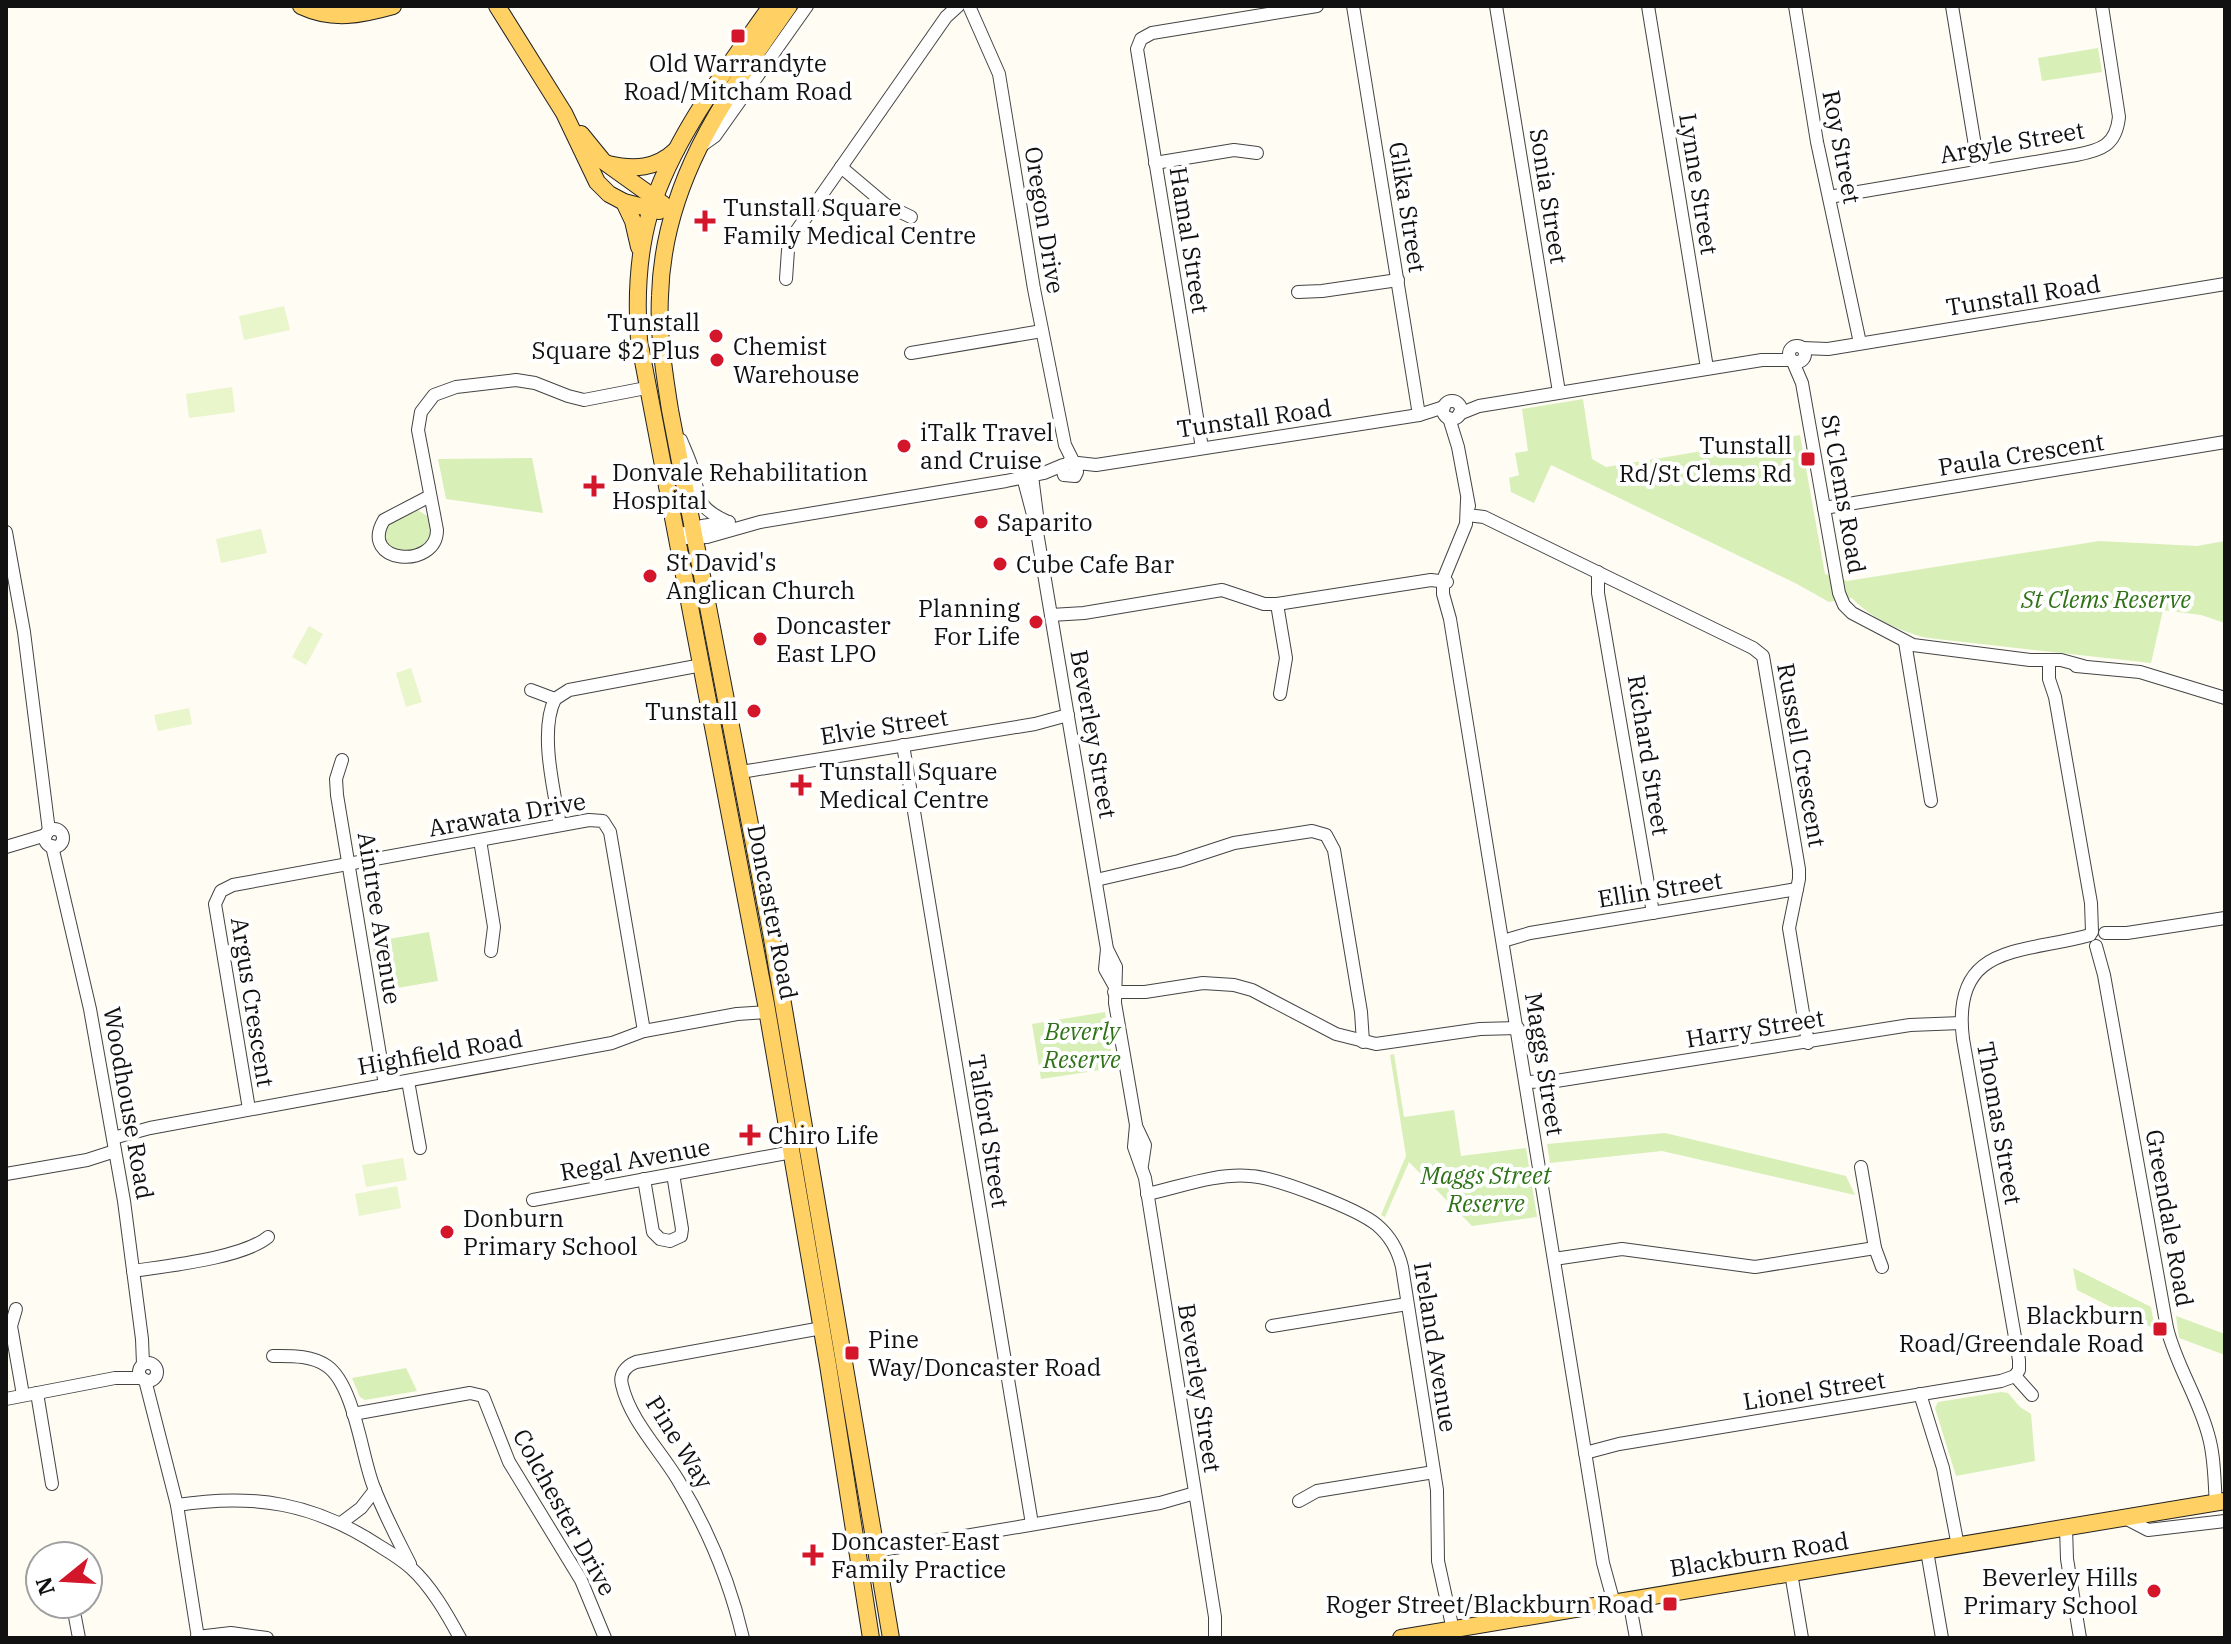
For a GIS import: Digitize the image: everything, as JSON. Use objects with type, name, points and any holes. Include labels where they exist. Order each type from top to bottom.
[{"type":"main road","points":[[301,6],[332,16],[361,15],[393,6]]},
{"type":"main road","points":[[484,6],[495,12],[514,33]]},
{"type":"main road","points":[[497,6],[564,113],[591,172],[617,198],[633,221],[641,257]]},
{"type":"main road","name":"Doncaster Road","points":[[771,6],[710,94],[678,148],[653,204],[641,257],[639,340],[792,1152],[871,1638]]},
{"type":"main road","name":"Doncaster Road","points":[[789,6],[728,93],[697,148],[673,214],[661,278],[661,339],[670,410],[783,1005],[891,1638]]},
{"type":"main road","points":[[564,113],[607,164],[628,179],[653,204]]},
{"type":"main road","points":[[607,164],[634,168],[653,166],[678,148]]},
{"type":"main road","points":[[617,198],[613,186],[628,179]]},
{"type":"main road","points":[[617,198],[653,204],[673,214]]},
{"type":"main road","points":[[638,291],[649,275],[661,278]]},
{"type":"main road","points":[[766,1008],[783,1005]]},
{"type":"main road","name":"Blackburn Road","points":[[1401,1638],[2222,1502]]},
{"type":"street","points":[[697,148],[715,136],[807,6]]},
{"type":"street","points":[[786,279],[786,262],[792,238],[946,17],[958,6]]},
{"type":"street","name":"Oregon Drive","points":[[969,6],[998,68],[1042,331],[1069,467]]},
{"type":"street","name":"Hamal Street","points":[[1202,448],[1136,53],[1141,39],[1152,33],[1317,6]]},
{"type":"street","name":"Glika Street","points":[[1353,6],[1419,415]]},
{"type":"street","name":"Sonia Street","points":[[1496,6],[1559,392]]},
{"type":"street","name":"Lynne Street","points":[[1648,6],[1707,368]]},
{"type":"street","name":"Roy Street","points":[[1795,6],[1856,344]]},
{"type":"street","points":[[1952,6],[1979,170]]},
{"type":"street","name":"Argyle Street","points":[[1829,197],[2092,152],[2106,146],[2118,133],[2119,117],[2104,6]]},
{"type":"street","points":[[1155,163],[1234,150],[1257,153]]},
{"type":"street","points":[[841,167],[886,205],[911,217]]},
{"type":"street","points":[[1298,292],[1398,280]]},
{"type":"street","name":"Tunstall Road","points":[[675,537],[727,533],[760,522],[1069,467],[1419,415],[1452,413],[1559,392],[1797,357],[1856,344],[2225,284]]},
{"type":"street","points":[[911,353],[1042,331]]},
{"type":"street","name":"St Clems Road","points":[[1797,357],[1839,593],[1844,605],[1864,621],[1905,642],[1929,648],[2030,660],[2043,658],[2050,665],[2061,660],[2159,676],[2225,698]]},
{"type":"street","points":[[430,496],[384,520],[380,534],[389,554],[399,557],[421,553],[435,543],[437,530],[419,439],[419,421],[424,405],[442,391],[516,380],[535,383],[584,400],[646,388]]},
{"type":"street","points":[[670,410],[692,470],[699,501],[708,512],[728,522]]},
{"type":"street","points":[[1052,618],[1222,590],[1264,604],[1277,604],[1446,578],[1470,532],[1452,413]]},
{"type":"street","name":"Paula Crescent","points":[[1824,508],[2225,442]]},
{"type":"street","name":"Beverley Street","points":[[1033,475],[1036,526],[1107,949],[1116,967],[1114,993],[1136,1125],[1145,1145],[1142,1165],[1215,1617],[1215,1638]]},
{"type":"street","name":"Russell Crescent","points":[[1469,515],[1484,517],[1753,648],[1763,656],[1800,875],[1789,928],[1808,1043]]},
{"type":"street","name":"Tunstall Road","points":[[694,534],[728,522],[760,522]]},
{"type":"street","name":"Woodhouse Road","points":[[6,532],[24,632],[53,838],[82,968],[114,1145],[147,1372],[177,1505],[198,1638]]},
{"type":"street","name":"Richard Street","points":[[1602,574],[1602,604],[1653,913]]},
{"type":"street","name":"Maggs Street","points":[[1446,578],[1443,594],[1450,619],[1503,938],[1603,1563],[1616,1602],[1636,1638]]},
{"type":"street","points":[[1277,604],[1286,658],[1280,694]]},
{"type":"street","points":[[1905,642],[1931,801]]},
{"type":"street","points":[[560,825],[548,758],[551,707],[555,699],[569,690],[702,665]]},
{"type":"street","name":"Greendale Road","points":[[2050,665],[2172,1346],[2208,1432],[2222,1502]]},
{"type":"street","points":[[531,690],[555,699]]},
{"type":"street","name":"Elvie Street","points":[[741,772],[1069,718]]},
{"type":"street","name":"Talford Street","points":[[903,745],[1032,1524]]},
{"type":"street","name":"Aintree Avenue","points":[[342,760],[336,787],[385,1085]]},
{"type":"street","name":"Arawata Drive","points":[[348,864],[560,825],[603,821],[609,827],[644,1031]]},
{"type":"street","points":[[1095,876],[1172,863],[1234,843],[1312,831],[1326,835],[1334,850],[1361,1012],[1363,1042]]},
{"type":"street","points":[[6,847],[53,838]]},
{"type":"street","points":[[480,840],[494,927],[491,951]]},
{"type":"street","name":"Argus Crescent","points":[[249,1109],[215,908],[217,896],[233,885],[348,864]]},
{"type":"street","name":"Ellin Street","points":[[1503,938],[1797,889]]},
{"type":"street","name":"Thomas Street","points":[[2015,1376],[2019,1370],[2019,1360],[1961,1023],[1964,995],[1985,964],[2007,952],[2225,918]]},
{"type":"street","points":[[1114,993],[1145,992],[1203,983],[1243,987],[1324,1028],[1363,1042],[1384,1044],[1517,1024]]},
{"type":"street","name":"Highfield Road","points":[[6,1174],[87,1160],[150,1128],[612,1043],[644,1031],[766,1008]]},
{"type":"street","name":"Harry Street","points":[[1527,1086],[1910,1025],[1961,1023]]},
{"type":"street","points":[[408,1081],[420,1148]]},
{"type":"street","name":"Regal Avenue","points":[[533,1200],[792,1152]]},
{"type":"street","points":[[1861,1167],[1875,1248],[1882,1267]]},
{"type":"street","points":[[644,1179],[653,1232],[660,1239],[670,1241],[681,1236],[682,1229],[673,1174]]},
{"type":"street","name":"Ireland Avenue","points":[[1146,1190],[1240,1176],[1264,1178],[1364,1217],[1378,1226],[1393,1244],[1400,1260],[1438,1498],[1437,1555],[1449,1630]]},
{"type":"street","points":[[133,1271],[238,1252],[268,1237]]},
{"type":"street","points":[[1554,1259],[1628,1249],[1755,1267],[1875,1248]]},
{"type":"street","points":[[1272,1326],[1407,1304]]},
{"type":"street","points":[[16,1309],[11,1326],[23,1395]]},
{"type":"street","name":"Pine Way","points":[[743,1638],[728,1586],[706,1530],[676,1476],[630,1405],[621,1377],[627,1367],[636,1362],[822,1328]]},
{"type":"street","points":[[273,1356],[308,1358],[327,1366],[345,1387],[375,1490],[413,1570],[460,1638]]},
{"type":"street","points":[[6,1399],[147,1372]]},
{"type":"street","points":[[2015,1376],[2032,1395]]},
{"type":"street","name":"Lionel Street","points":[[1585,1450],[2001,1381],[2015,1376]]},
{"type":"street","points":[[37,1393],[52,1484]]},
{"type":"street","name":"Colchester Drive","points":[[353,1414],[470,1393],[484,1397],[509,1462],[581,1580],[605,1638]]},
{"type":"street","points":[[1920,1394],[1943,1468],[1958,1546]]},
{"type":"street","points":[[1299,1501],[1317,1491],[1434,1472]]},
{"type":"street","points":[[341,1523],[361,1508],[375,1490]]},
{"type":"street","points":[[876,1551],[1196,1497]]},
{"type":"street","points":[[177,1505],[225,1499],[256,1500],[298,1508],[341,1523],[413,1570]]},
{"type":"street","name":"Blackburn Road","points":[[2125,1518],[2148,1530],[2225,1521]]},
{"type":"street","points":[[2061,1528],[2080,1638]]},
{"type":"street","points":[[1927,1551],[1942,1638]]},
{"type":"street","points":[[1791,1573],[1802,1638]]},
{"type":"street","name":"Beverley Street","points":[[1215,1617],[1222,1638]]},
{"type":"street","points":[[198,1638],[231,1633],[267,1638]]},
{"type":"green space","points":[[2098,48],[2102,72],[2042,81],[2038,58]]},
{"type":"green space","points":[[284,306],[290,330],[244,340],[239,316]]},
{"type":"green space","points":[[232,387],[235,412],[189,418],[186,394]]},
{"type":"green space","name":"St Clems Reserve","points":[[1583,399],[1592,459],[1606,467],[1800,435],[1825,574],[1847,581],[2099,541],[2197,546],[2225,541],[2225,623],[2201,615],[2163,610],[2151,663],[1928,638],[1887,623],[1852,598],[1829,602],[1551,465],[1534,503],[1511,492],[1509,478],[1519,475],[1515,453],[1528,451],[1522,409]]},
{"type":"green space","points":[[532,458],[543,513],[446,499],[438,459]]},
{"type":"green space","points":[[416,509],[429,517],[429,540],[414,549],[396,551],[386,540],[386,525]]},
{"type":"green space","points":[[261,529],[267,553],[221,563],[216,539]]},
{"type":"green space","points":[[309,626],[323,634],[306,665],[292,657]]},
{"type":"green space","points":[[411,668],[422,702],[406,707],[396,673]]},
{"type":"green space","points":[[189,708],[192,724],[158,731],[154,715]]},
{"type":"green space","points":[[429,932],[438,981],[380,991],[372,942]]},
{"type":"green space","name":"Beverly Reserve","points":[[1105,1012],[1114,1068],[1041,1079],[1032,1024]]},
{"type":"green space","name":"Maggs Street Reserve","points":[[1394,1054],[1404,1117],[1454,1110],[1461,1156],[1526,1148],[1537,1217],[1472,1226],[1409,1162],[1385,1217],[1381,1215],[1406,1156],[1390,1055]]},
{"type":"green space","points":[[1665,1133],[1846,1176],[1855,1195],[1662,1151],[1550,1163],[1547,1144]]},
{"type":"green space","points":[[403,1158],[407,1180],[366,1187],[362,1165]]},
{"type":"green space","points":[[397,1186],[401,1208],[359,1216],[355,1194]]},
{"type":"green space","points":[[2073,1268],[2151,1307],[2155,1329],[2077,1290]]},
{"type":"green space","points":[[2176,1316],[2225,1334],[2225,1355],[2179,1338]]},
{"type":"green space","points":[[406,1368],[417,1391],[365,1400],[360,1397],[352,1378]]},
{"type":"green space","points":[[2008,1393],[2031,1414],[2035,1461],[1956,1476],[1935,1408],[1938,1402]]},
{"type":"place","name":"Old Warrandyte Road/Mitcham Road","points":[[738,36]]},
{"type":"place","name":"Tunstall Square Family Medical Centre","points":[[705,221]]},
{"type":"place","name":"Tunstall Square $2 Plus","points":[[716,336]]},
{"type":"place","name":"Chemist Warehouse","points":[[717,360]]},
{"type":"place","name":"iTalk Travel and Cruise","points":[[904,446]]},
{"type":"place","name":"Tunstall Rd/St Clems Rd","points":[[1808,459]]},
{"type":"place","name":"Donvale Rehabilitation Hospital","points":[[594,486]]},
{"type":"place","name":"Saparito","points":[[981,522]]},
{"type":"place","name":"Cube Cafe Bar","points":[[1000,564]]},
{"type":"place","name":"St David's Anglican Church","points":[[650,576]]},
{"type":"place","name":"Planning For Life","points":[[1036,622]]},
{"type":"place","name":"Doncaster East LPO","points":[[760,639]]},
{"type":"place","name":"Tunstall","points":[[754,711]]},
{"type":"place","name":"Tunstall Square Medical Centre","points":[[801,785]]},
{"type":"place","name":"Chiro Life","points":[[750,1135]]},
{"type":"place","name":"Donburn Primary School","points":[[447,1232]]},
{"type":"place","name":"Blackburn Road/Greendale Road","points":[[2160,1329]]},
{"type":"place","name":"Pine Way/Doncaster Road","points":[[852,1353]]},
{"type":"place","name":"Doncaster East Family Practice","points":[[813,1555]]},
{"type":"place","name":"Beverley Hills Primary School","points":[[2154,1591]]},
{"type":"place","name":"Roger Street/Blackburn Road","points":[[1670,1604]]}]
